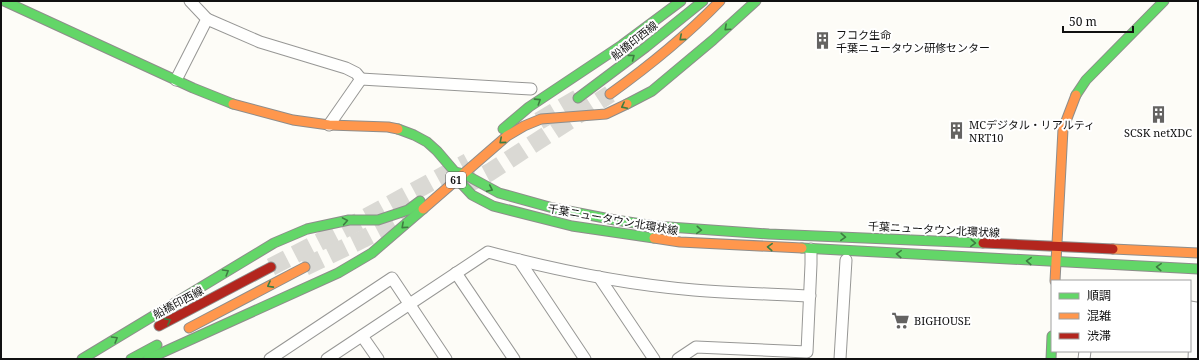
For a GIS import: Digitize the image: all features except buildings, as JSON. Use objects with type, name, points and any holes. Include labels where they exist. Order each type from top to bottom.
[{"type":"main road","points":[[4,1],[232,104],[293,120],[329,125],[376,126],[401,130],[414,135],[432,146],[459,175],[408,210],[378,220],[349,220],[307,229],[274,243],[82,359]]},
{"type":"main road","name":"61","points":[[459,175],[482,146],[529,107],[622,45],[681,1]]},
{"type":"main road","name":"船橋印西線","points":[[578,98],[704,1]]},
{"type":"main road","points":[[610,94],[667,51],[704,18],[720,1]]},
{"type":"main road","name":"61","points":[[148,359],[338,273],[372,253],[459,175],[507,136],[524,126],[541,119],[606,114],[652,90],[713,40],[756,1]]},
{"type":"main road","points":[[1055,280],[1062,136],[1075,97],[1086,80],[1164,1]]},
{"type":"main road","name":"千葉ニュータウン北環状線","points":[[459,175],[499,193],[554,208],[615,220],[696,230],[1198,253]]},
{"type":"main road","name":"千葉ニュータウン北環状線","points":[[459,175],[472,195],[492,206],[572,226],[680,242],[1198,269]]},
{"type":"main road","name":"船橋印西線","points":[[152,330],[271,266]]},
{"type":"main road","points":[[183,331],[305,267]]},
{"type":"main road","points":[[131,359],[163,342]]},
{"type":"main road","points":[[97,359],[124,344]]},
{"type":"street","points":[[190,1],[207,19],[260,42],[346,68],[356,72],[360,79]]},
{"type":"street","points":[[176,80],[207,19]]},
{"type":"street","points":[[360,79],[531,89]]},
{"type":"street","points":[[329,125],[360,79]]},
{"type":"street","points":[[678,359],[696,347],[807,352],[810,296],[814,250],[817,236]]},
{"type":"street","points":[[327,359],[488,252],[540,266],[639,283],[694,290],[810,296]]},
{"type":"street","points":[[519,260],[585,359]]},
{"type":"street","points":[[840,359],[846,260]]},
{"type":"street","points":[[456,273],[514,359]]},
{"type":"street","points":[[599,277],[654,359]]},
{"type":"street","points":[[270,359],[392,278],[446,359]]},
{"type":"street","points":[[1191,307],[1196,308],[1192,339],[1194,359]]},
{"type":"street","points":[[362,336],[378,359]]},
{"type":"tunnel","points":[[462,187],[490,172],[610,94]]},
{"type":"tunnel","points":[[539,121],[578,98]]},
{"type":"tunnel","points":[[271,267],[468,162]]},
{"type":"tunnel","points":[[305,267],[407,216]]},
{"type":"traffic: fast","points":[[4,1],[193,88],[233,104]]},
{"type":"traffic: fast","points":[[503,129],[529,107],[622,45],[681,1]]},
{"type":"traffic: fast","points":[[578,98],[646,47],[703,1]]},
{"type":"traffic: fast","points":[[627,104],[652,91],[713,40],[756,1]]},
{"type":"traffic: fast","points":[[1076,95],[1086,80],[1164,1]]},
{"type":"traffic: fast","points":[[398,129],[427,142],[455,172],[457,179],[472,195],[493,206],[572,226],[654,238]]},
{"type":"traffic: fast","points":[[455,172],[464,174],[499,193],[553,208],[655,226],[769,234],[983,243]]},
{"type":"traffic: fast","points":[[82,359],[274,243],[307,229],[349,220],[378,220],[408,210],[420,201]]},
{"type":"traffic: fast","points":[[148,359],[338,273],[372,253],[423,209]]},
{"type":"traffic: fast","points":[[802,248],[1198,269]]},
{"type":"traffic: fast","points":[[131,359],[157,345]]},
{"type":"traffic: fast","points":[[1051,352],[1051,359]]},
{"type":"traffic: slow","points":[[610,94],[667,50],[720,1]]},
{"type":"traffic: slow","points":[[1055,280],[1063,129],[1076,95]]},
{"type":"traffic: slow","points":[[233,104],[293,120],[329,125],[388,127],[398,129]]},
{"type":"traffic: slow","points":[[423,209],[507,136],[524,126],[541,119],[606,114],[627,104]]},
{"type":"traffic: slow","points":[[654,238],[680,242],[802,248]]},
{"type":"traffic: slow","points":[[1113,249],[1198,253]]},
{"type":"traffic: slow","points":[[189,328],[305,267]]},
{"type":"traffic: jam","points":[[983,243],[1113,249]]},
{"type":"traffic: jam","points":[[159,326],[271,267]]},
{"type":"place","name":"フコク生命 千葉ニュータウン研修センター","points":[[823,40]]},
{"type":"place","name":"SCSK netXDC","points":[[1158,114]]},
{"type":"place","name":"MCデジタル・リアルティ NRT10","points":[[956,130]]},
{"type":"place","name":"BIGHOUSE","points":[[901,320]]}]
